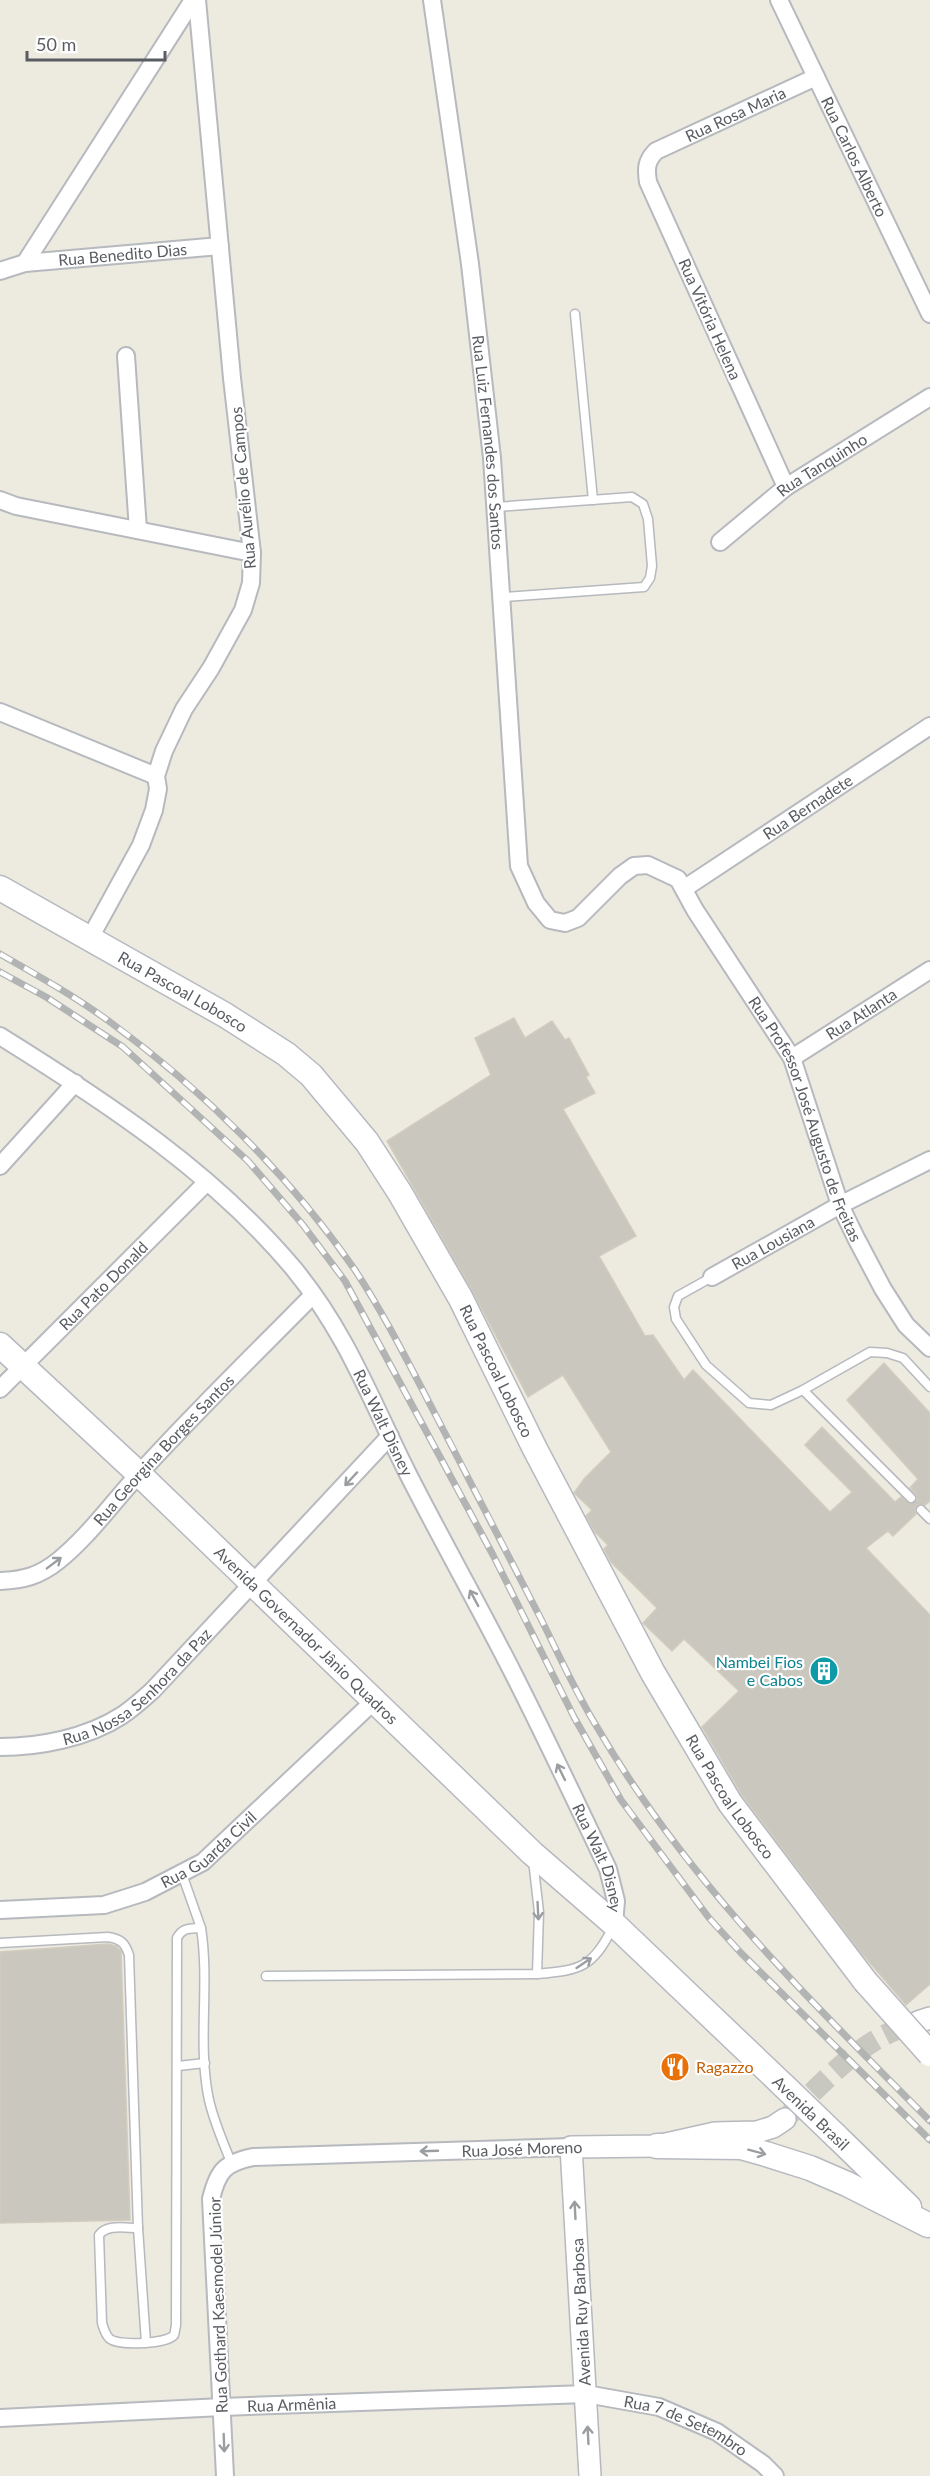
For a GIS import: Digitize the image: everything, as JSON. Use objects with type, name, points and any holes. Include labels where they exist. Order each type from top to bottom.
[{"type":"main road","name":"Rua Pascoal Lobosco","points":[[0,888],[225,1015],[286,1054],[311,1075],[367,1142],[400,1193],[461,1299],[535,1449],[637,1642],[730,1803],[865,1981],[930,2054]]},
{"type":"main road","name":"Avenida Governador Jânio Quadros","points":[[0,1345],[21,1367],[139,1474],[532,1853],[614,1924]]},
{"type":"main road","name":"Avenida Brasil","points":[[614,1924],[929,2226]]},
{"type":"main road","points":[[657,2146],[741,2148],[766,2154],[810,2168],[847,2184],[929,2226]]},
{"type":"street","name":"Rua Aurélio de Campos","points":[[90,938],[141,845],[154,810],[158,789],[156,776],[164,751],[184,709],[211,668],[243,610],[251,583],[252,553],[232,378],[195,0]]},
{"type":"street","points":[[25,263],[195,0]]},
{"type":"street","name":"Rua Luiz Fernandes dos Santos","points":[[432,0],[470,264],[496,507],[519,866],[536,903],[550,920],[565,923],[578,918],[620,876],[634,866],[648,865],[663,871],[678,879],[685,888]]},
{"type":"street","name":"Rua Carlos Alberto","points":[[779,0],[930,314]]},
{"type":"street","name":"Rua Rosa Maria","points":[[656,151],[816,77]]},
{"type":"street","name":"Rua Vitória Helena","points":[[656,151],[649,158],[646,168],[648,182],[786,487]]},
{"type":"street","name":"Rua Benedito Dias","points":[[0,271],[25,263],[220,246]]},
{"type":"street","points":[[126,357],[138,530]]},
{"type":"street","name":"Rua Tanquinho","points":[[720,542],[786,487],[930,397]]},
{"type":"street","points":[[0,500],[16,506],[252,553]]},
{"type":"street","points":[[0,712],[156,776]]},
{"type":"street","name":"Rua Bernadete","points":[[685,888],[930,726]]},
{"type":"street","name":"Rua Professor José Augusto de Freitas","points":[[685,888],[694,910],[792,1058],[840,1205],[883,1289],[906,1325],[930,1348]]},
{"type":"street","name":"Rua Atlanta","points":[[792,1058],[930,970]]},
{"type":"street","name":"Rua Walt Disney","points":[[0,1036],[75,1083],[183,1160],[249,1221],[293,1269],[342,1336],[390,1436],[514,1674],[608,1869],[616,1901],[614,1924]]},
{"type":"street","points":[[0,1166],[75,1083]]},
{"type":"street","name":"Rua Lousiana","points":[[712,1277],[840,1205],[930,1160]]},
{"type":"street","name":"Rua Pato Donald","points":[[0,1389],[207,1182]]},
{"type":"street","name":"Rua Georgina Borges Santos","points":[[0,1581],[23,1580],[42,1572],[59,1560],[313,1295]]},
{"type":"street","name":"Rua Nossa Senhora da Paz","points":[[0,1747],[17,1747],[70,1737],[97,1728],[120,1716],[153,1690],[253,1586],[390,1436]]},
{"type":"street","name":"Rua Guarda Civil","points":[[0,1910],[104,1905],[145,1892],[182,1874],[203,1862],[374,1701]]},
{"type":"street","name":"Rua José Moreno","points":[[231,2162],[253,2157],[657,2146],[715,2133],[757,2132],[773,2127],[785,2119]]},
{"type":"street","name":"Avenida Ruy Barbosa","points":[[571,2147],[590,2476]]},
{"type":"street","name":"Rua Gothard Kaesmodel Júnior","points":[[225,2476],[211,2199],[222,2170],[231,2162]]},
{"type":"street","name":"Rua Armênia","points":[[0,2418],[222,2407],[586,2394]]},
{"type":"street","name":"Rua 7 de Setembro","points":[[586,2394],[658,2407],[717,2432],[763,2464],[775,2476]]},
{"type":"lane","points":[[575,314],[593,500]]},
{"type":"lane","points":[[496,507],[632,497],[643,504],[648,519],[652,566],[651,578],[644,587],[503,597]]},
{"type":"lane","points":[[712,1277],[678,1296],[674,1307],[676,1319],[706,1365],[749,1403],[771,1405],[803,1390],[870,1352],[887,1353],[903,1358],[930,1387]]},
{"type":"lane","points":[[803,1390],[910,1498]]},
{"type":"lane","points":[[921,1509],[930,1519]]},
{"type":"lane","points":[[532,1853],[539,1912],[537,1974]]},
{"type":"lane","points":[[182,1874],[201,1928],[205,2063],[209,2100],[231,2162]]},
{"type":"lane","points":[[266,1976],[537,1974],[571,1971],[586,1963],[603,1945],[614,1924]]},
{"type":"lane","points":[[138,2228],[109,2228],[102,2230],[99,2235],[102,2323],[105,2334],[116,2343],[146,2343],[168,2339],[174,2334],[176,2326],[177,1938],[186,1928],[201,1928]]},
{"type":"lane","points":[[0,1942],[108,1937],[120,1939],[126,1946],[129,1955],[138,2228],[146,2343]]},
{"type":"lane","points":[[178,2066],[205,2063]]},
{"type":"building","name":"Nambei Fios e Cabos","points":[[514,1018],[525,1038],[552,1021],[565,1040],[569,1038],[589,1075],[586,1077],[595,1093],[563,1109],[636,1236],[599,1256],[645,1336],[653,1335],[684,1380],[693,1370],[830,1512],[852,1492],[805,1445],[822,1427],[895,1502],[901,1497],[910,1504],[917,1500],[916,1494],[910,1488],[918,1479],[847,1400],[884,1363],[930,1413],[930,1501],[925,1505],[917,1505],[916,1514],[893,1536],[888,1531],[866,1548],[930,1615],[930,1984],[906,2005],[859,1950],[742,1795],[702,1727],[739,1691],[684,1639],[672,1651],[643,1623],[657,1608],[611,1562],[604,1549],[608,1545],[595,1532],[586,1516],[592,1510],[574,1493],[584,1479],[611,1452],[563,1375],[528,1397],[473,1292],[387,1141],[491,1075],[475,1038]]},
{"type":"building","points":[[108,1944],[116,1946],[121,1951],[130,2220],[0,2223],[0,1952]]},
{"type":"tunnel","points":[[790,2114],[860,2050],[887,2034],[918,2022]]},
{"type":"railway","points":[[0,954],[97,1013],[178,1076],[243,1136],[330,1235],[355,1270],[386,1321],[582,1701],[632,1783],[669,1836],[751,1935],[930,2121]]},
{"type":"railway","points":[[0,972],[46,997],[123,1047],[248,1161],[303,1225],[345,1281],[493,1555],[574,1717],[621,1800],[709,1918],[741,1953],[930,2140]]},
{"type":"place","name":"Nambei Fios e Cabos","points":[[824,1671]]},
{"type":"place","name":"Ragazzo","points":[[675,2067]]}]
